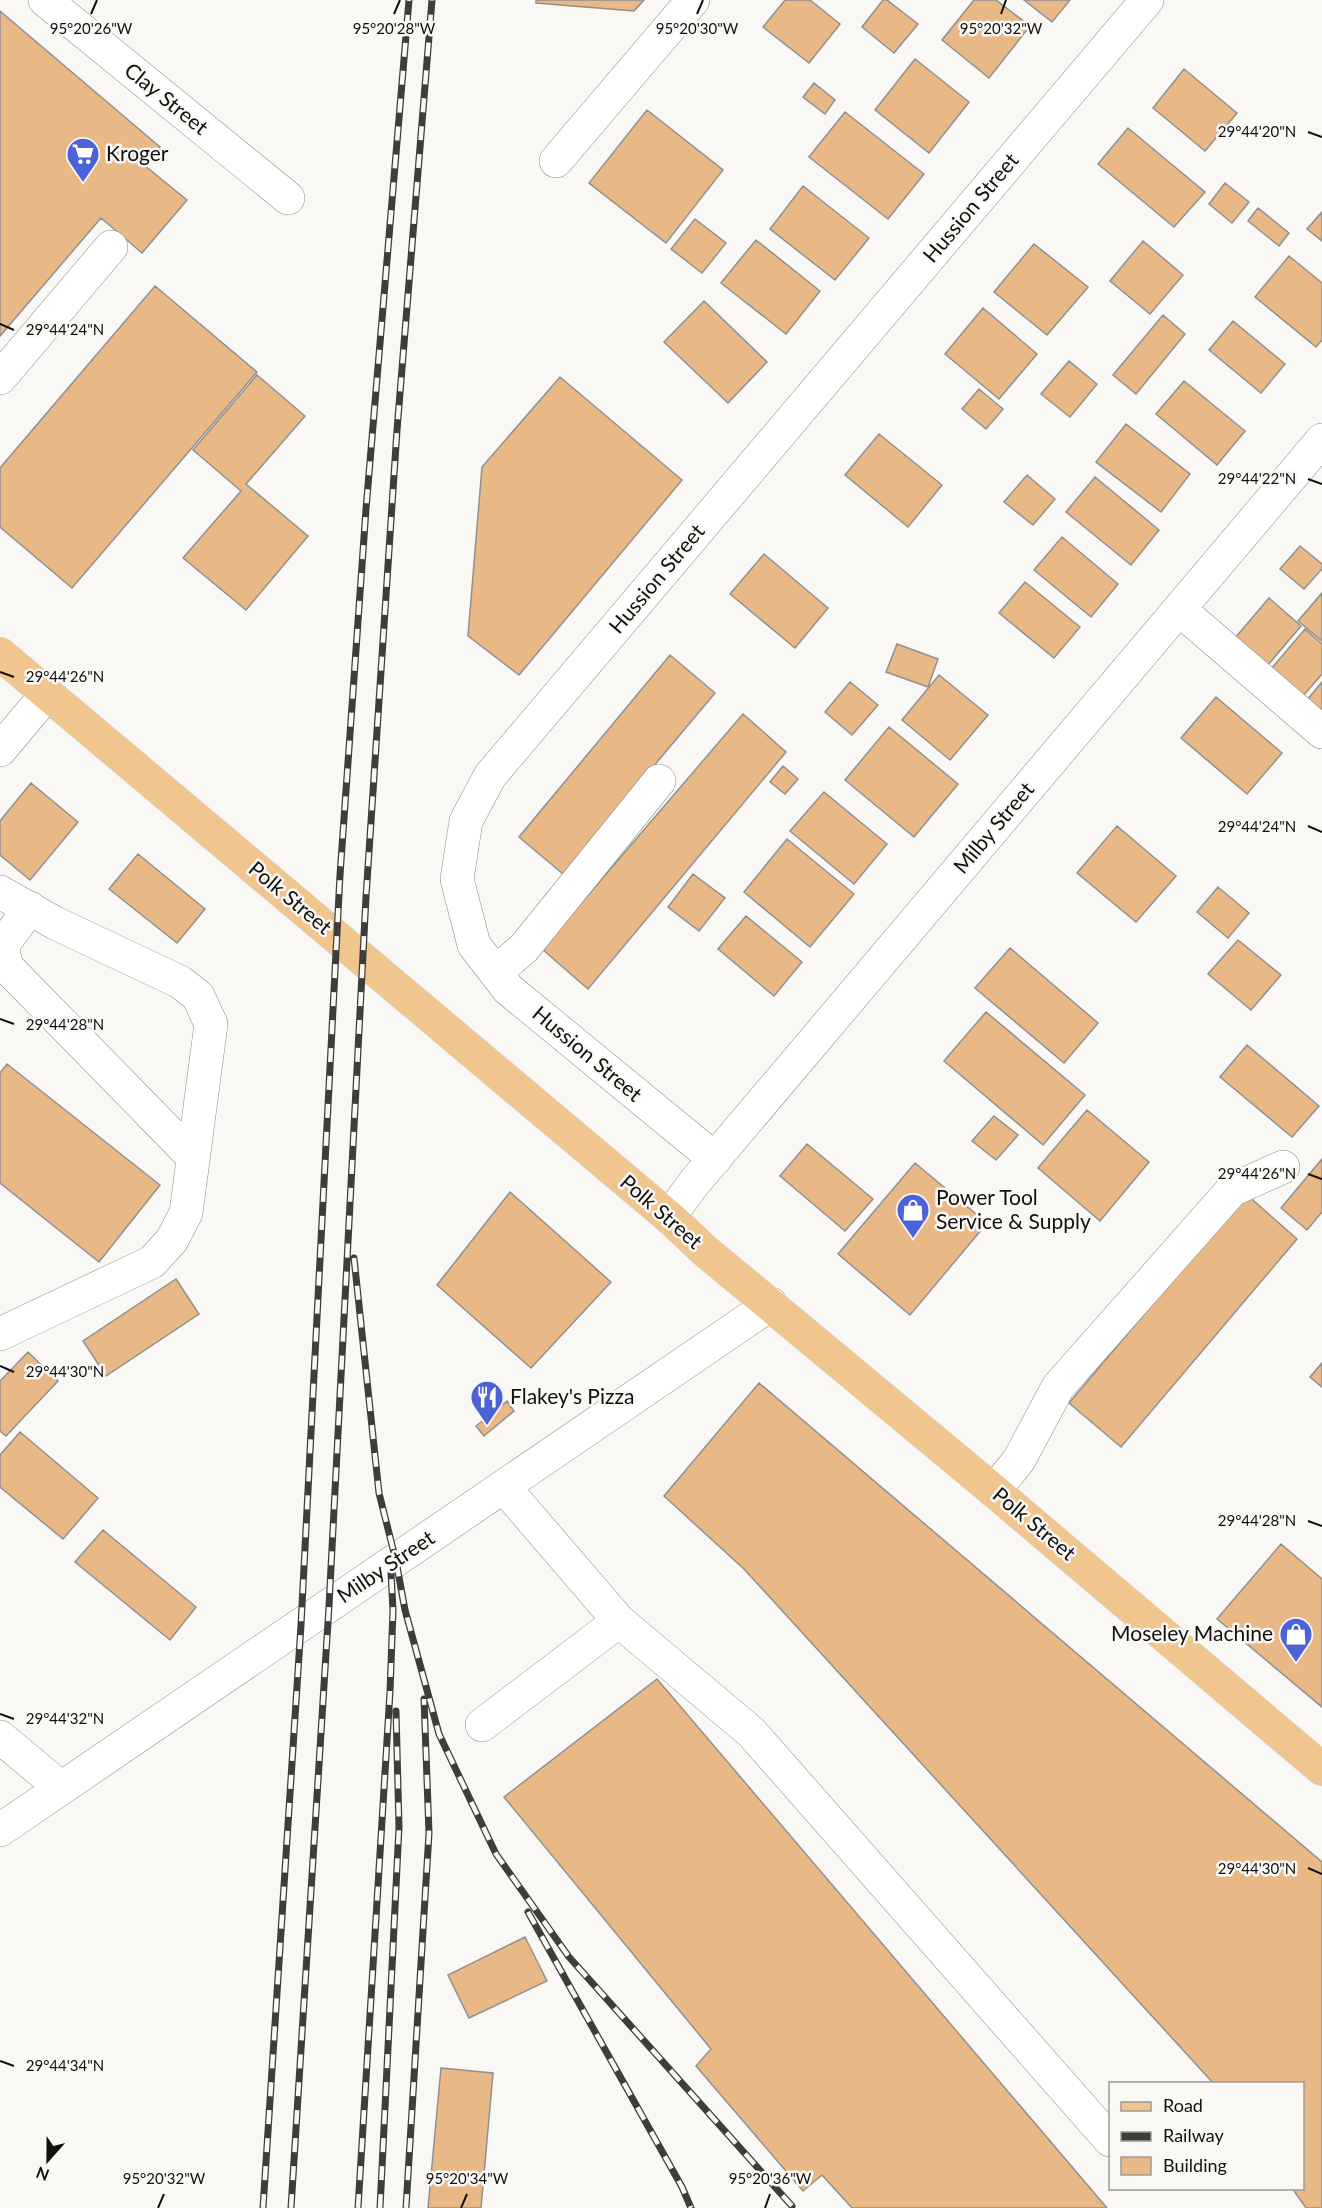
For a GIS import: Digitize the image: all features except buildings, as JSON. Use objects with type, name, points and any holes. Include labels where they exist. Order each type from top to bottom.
[{"type":"main road","name":"Polk Street","points":[[0,654],[1322,1769]]},
{"type":"street","name":"Clay Street","points":[[45,0],[288,198]]},
{"type":"street","points":[[555,161],[693,0]]},
{"type":"street","name":"Hussion Street","points":[[715,1159],[508,989],[474,945],[457,879],[466,822],[490,776],[1148,0]]},
{"type":"street","points":[[0,378],[111,247]]},
{"type":"street","name":"Milby Street","points":[[669,1217],[715,1159],[1322,440]]},
{"type":"street","points":[[1179,609],[1322,732]]},
{"type":"street","points":[[0,750],[47,694]]},
{"type":"street","points":[[496,972],[524,948],[659,781]]},
{"type":"street","points":[[0,892],[55,923],[180,982],[198,996],[211,1024],[186,1213],[171,1240],[152,1262],[0,1334]]},
{"type":"street","points":[[30,908],[2,946],[7,967],[193,1157]]},
{"type":"street","points":[[994,1491],[1019,1461],[1058,1387],[1232,1190],[1283,1167]]},
{"type":"street","name":"Milby Street","points":[[0,1830],[771,1304]]},
{"type":"street","points":[[504,1487],[619,1621],[751,1732],[1109,2139]]},
{"type":"street","points":[[482,1725],[619,1621]]},
{"type":"street","points":[[0,1737],[61,1788]]},
{"type":"railway","points":[[263,2208],[301,1625],[340,875],[366,509],[409,0]]},
{"type":"railway","points":[[291,2208],[329,1606],[366,897],[397,430],[432,0]]},
{"type":"railway","points":[[354,1258],[379,1493],[396,1561],[405,1610],[439,1734],[496,1854],[569,1957],[792,2206]]},
{"type":"railway","points":[[358,2208],[390,1692],[393,1610],[391,1573]]},
{"type":"railway","points":[[406,2208],[429,1833],[424,1699]]},
{"type":"railway","points":[[380,2208],[399,1827],[396,1711]]},
{"type":"railway","points":[[528,1912],[682,2187],[691,2208]]},
{"type":"place","name":"Kroger","points":[[83,183]]},
{"type":"place","name":"Power Tool Service & Supply","points":[[913,1239]]},
{"type":"place","name":"Flakey's Pizza","points":[[487,1426]]},
{"type":"place","name":"Moseley Machine","points":[[1296,1663]]}]
